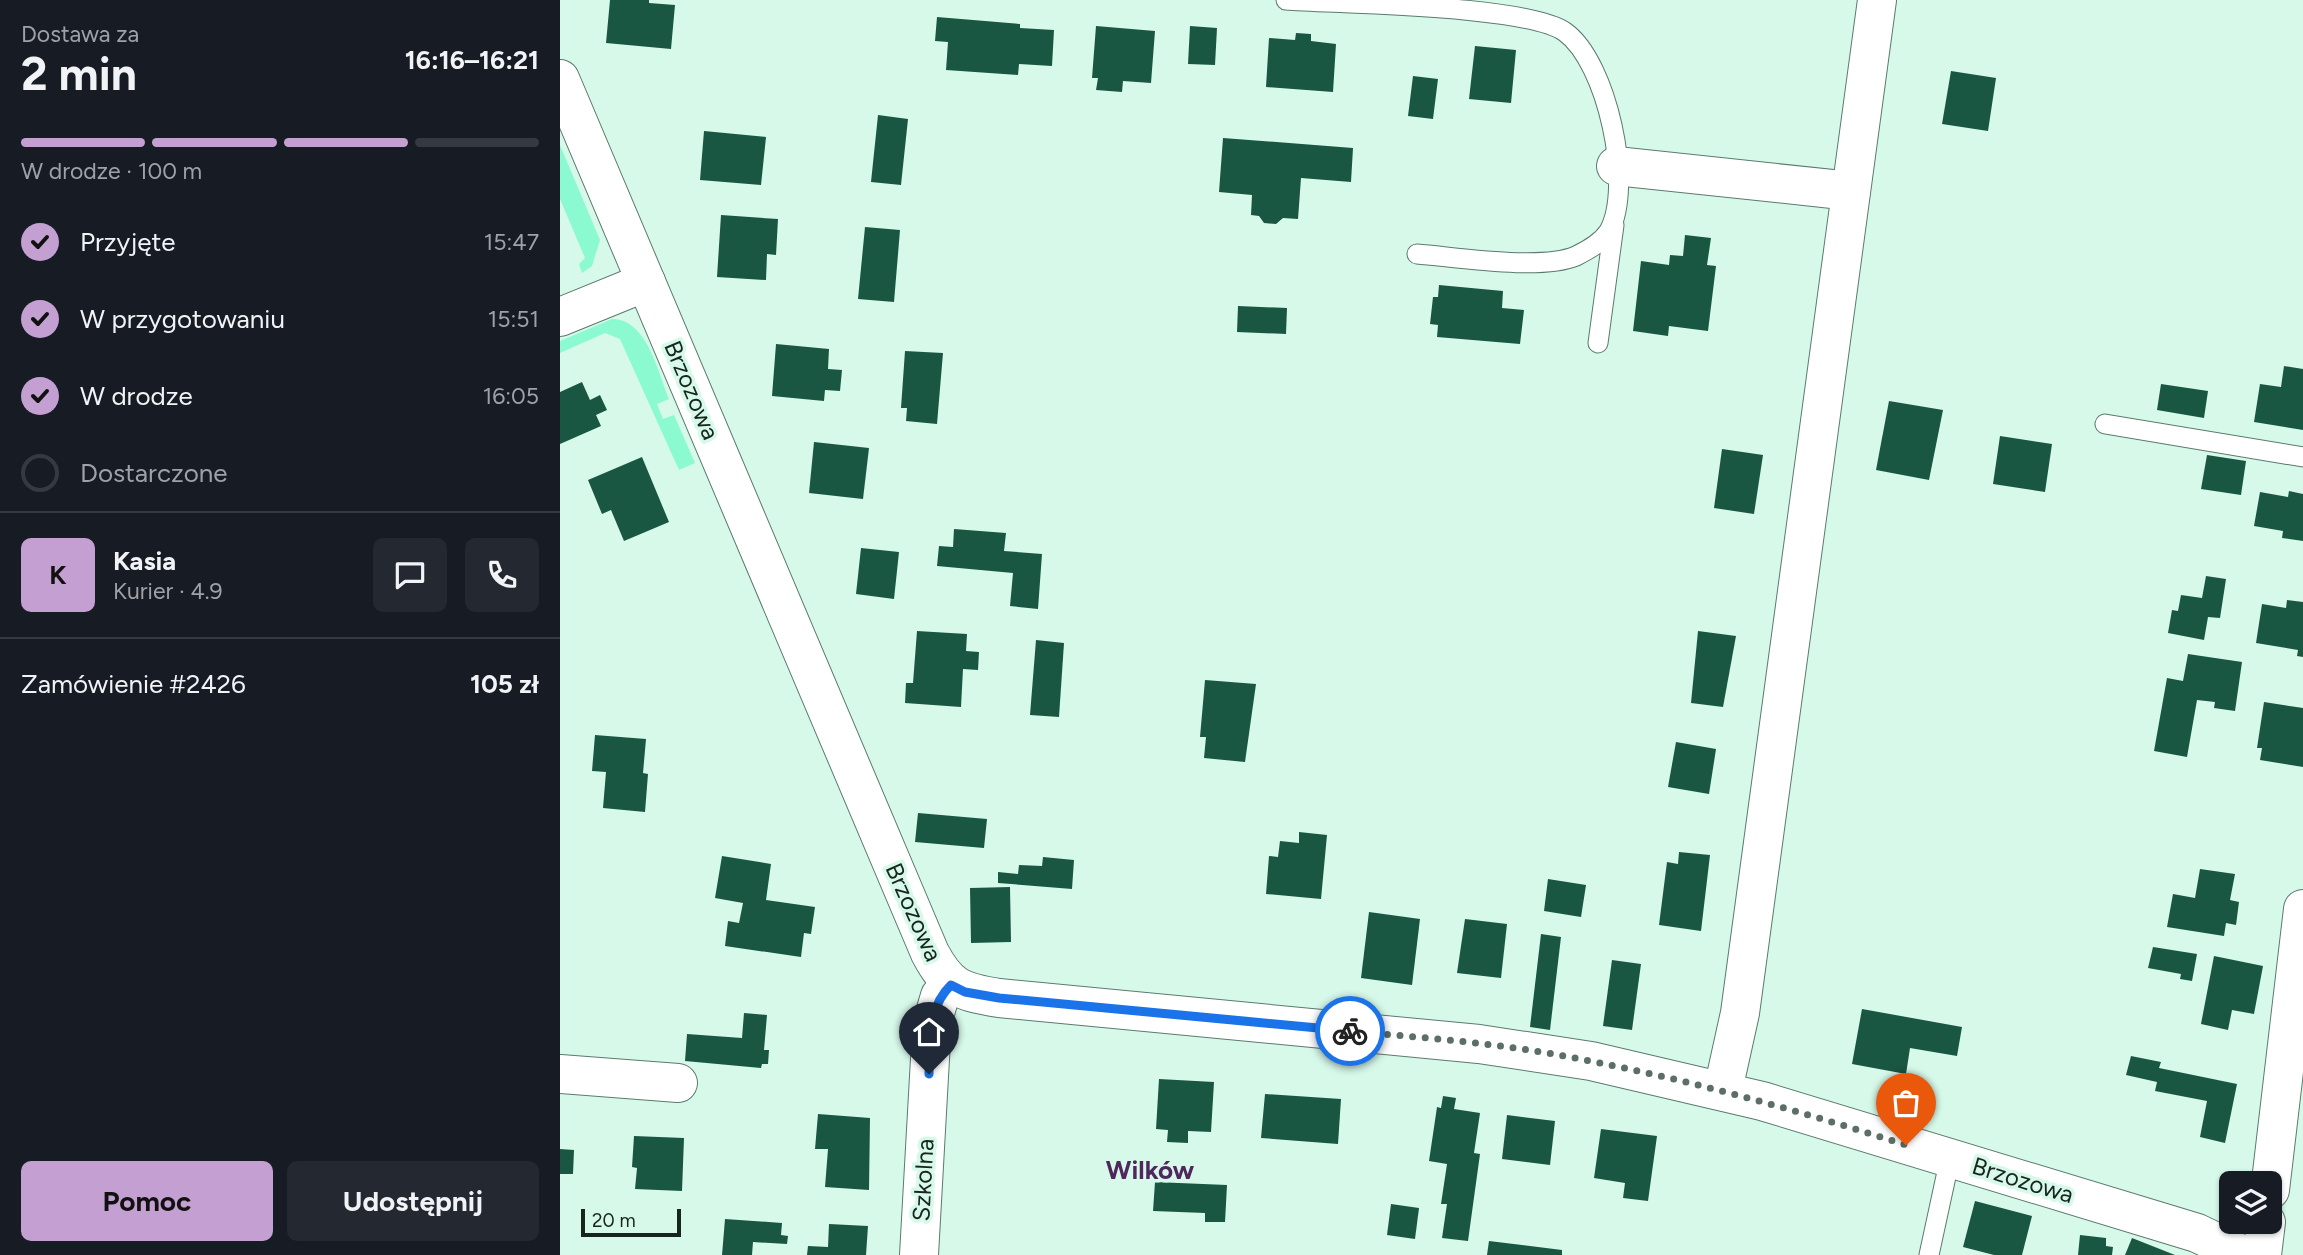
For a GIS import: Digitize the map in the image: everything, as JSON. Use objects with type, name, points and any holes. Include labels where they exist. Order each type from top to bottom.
[{"type":"street","points":[[1723,1090],[1740,1013],[1877,0]]},
{"type":"street","name":"Brzozowa","points":[[560,79],[924,940],[939,970],[951,985],[965,992],[999,998],[1532,1050],[1723,1090],[2197,1233],[2243,1255]]},
{"type":"street","points":[[1616,166],[1851,191]]},
{"type":"street","points":[[560,317],[646,282]]},
{"type":"street","points":[[2272,1171],[2303,909]]},
{"type":"street","name":"Szkolna","points":[[919,1255],[932,1023],[940,996],[951,985]]},
{"type":"street","points":[[560,1074],[678,1083]]},
{"type":"street","points":[[2262,1255],[2265,1234]]},
{"type":"lane","points":[[1286,0],[1502,14],[1564,32],[1580,48],[1598,80],[1613,132],[1616,166],[1616,210],[1598,343]]},
{"type":"lane","points":[[1417,254],[1544,263],[1573,258],[1596,246],[1609,231],[1616,210]]},
{"type":"lane","points":[[2105,424],[2303,457]]},
{"type":"lane","points":[[1928,1255],[1950,1158]]},
{"type":"green space","points":[[560,145],[600,240],[592,266],[582,273],[579,264],[585,258],[560,199]]},
{"type":"green space","points":[[612,319],[624,321],[634,328],[650,349],[669,399],[657,404],[663,419],[674,415],[695,463],[679,470],[620,339],[605,333],[560,353],[560,341]]},
{"type":"building","points":[[610,0],[649,0],[649,3],[675,5],[671,49],[606,43]]},
{"type":"building","points":[[937,17],[1020,24],[1020,28],[1054,30],[1052,66],[1019,64],[1018,75],[946,70],[948,42],[935,41]]},
{"type":"building","points":[[1096,26],[1155,31],[1151,83],[1123,81],[1122,92],[1096,90],[1098,78],[1092,78]]},
{"type":"building","points":[[1190,26],[1217,28],[1215,65],[1188,64]]},
{"type":"building","points":[[1296,33],[1311,34],[1311,41],[1336,44],[1333,92],[1266,87],[1269,38],[1295,40]]},
{"type":"building","points":[[1475,46],[1516,50],[1511,103],[1469,99]]},
{"type":"building","points":[[1951,71],[1996,78],[1988,131],[1942,124]]},
{"type":"building","points":[[1413,76],[1438,79],[1433,119],[1408,116]]},
{"type":"building","points":[[878,115],[908,119],[901,185],[871,182]]},
{"type":"building","points":[[704,131],[766,137],[761,185],[700,180]]},
{"type":"building","points":[[1223,138],[1353,148],[1351,182],[1301,178],[1298,219],[1283,218],[1276,224],[1264,223],[1259,216],[1251,215],[1252,195],[1219,192]]},
{"type":"building","points":[[721,215],[778,219],[776,255],[767,254],[766,280],[717,277]]},
{"type":"building","points":[[865,227],[900,230],[894,302],[858,299]]},
{"type":"building","points":[[1685,235],[1711,238],[1707,265],[1716,266],[1708,331],[1669,326],[1668,336],[1633,331],[1641,261],[1669,265],[1670,255],[1683,256]]},
{"type":"building","points":[[1439,285],[1503,291],[1502,308],[1524,310],[1520,344],[1437,337],[1438,325],[1430,324],[1433,297],[1438,297]]},
{"type":"building","points":[[1238,306],[1287,308],[1286,334],[1237,332]]},
{"type":"building","points":[[776,344],[829,349],[828,369],[842,370],[840,391],[825,390],[824,401],[772,396]]},
{"type":"building","points":[[905,351],[943,353],[937,424],[906,421],[907,408],[901,408]]},
{"type":"building","points":[[2284,366],[2303,369],[2303,430],[2254,422],[2260,384],[2281,387]]},
{"type":"building","points":[[582,382],[590,400],[600,395],[607,410],[596,415],[601,426],[560,444],[560,392]]},
{"type":"building","points":[[2161,384],[2208,391],[2204,418],[2157,410]]},
{"type":"building","points":[[1889,401],[1943,410],[1929,480],[1876,470]]},
{"type":"building","points":[[2000,436],[2052,444],[2045,492],[1993,484]]},
{"type":"building","points":[[814,442],[869,448],[863,499],[809,493]]},
{"type":"building","points":[[1722,449],[1763,455],[1754,514],[1714,508]]},
{"type":"building","points":[[2207,455],[2246,461],[2241,495],[2201,489]]},
{"type":"building","points":[[642,457],[669,522],[624,541],[611,510],[602,514],[588,480]]},
{"type":"building","points":[[2289,491],[2303,494],[2303,541],[2282,538],[2283,531],[2254,526],[2260,492],[2288,497]]},
{"type":"building","points":[[954,529],[1006,533],[1004,551],[1042,554],[1038,609],[1010,606],[1013,573],[937,566],[939,546],[953,547]]},
{"type":"building","points":[[861,548],[899,552],[894,599],[856,594]]},
{"type":"building","points":[[2206,576],[2226,579],[2220,618],[2208,617],[2204,640],[2168,633],[2172,610],[2178,611],[2181,595],[2202,598]]},
{"type":"building","points":[[2287,600],[2303,602],[2303,657],[2297,656],[2298,650],[2256,643],[2262,604],[2286,608]]},
{"type":"building","points":[[917,631],[967,634],[966,651],[979,652],[978,670],[963,669],[961,707],[905,703],[906,683],[913,683]]},
{"type":"building","points":[[1698,631],[1736,636],[1723,707],[1691,703]]},
{"type":"building","points":[[1036,640],[1064,643],[1059,717],[1030,715]]},
{"type":"building","points":[[2188,654],[2242,662],[2235,711],[2214,708],[2215,702],[2197,700],[2187,757],[2154,751],[2167,678],[2183,681]]},
{"type":"building","points":[[1205,680],[1256,684],[1245,762],[1204,758],[1206,737],[1200,737]]},
{"type":"building","points":[[2264,702],[2303,708],[2303,767],[2260,760],[2262,748],[2257,748]]},
{"type":"building","points":[[595,735],[646,739],[643,773],[648,774],[645,812],[603,808],[606,772],[592,771]]},
{"type":"building","points":[[1676,742],[1716,749],[1709,794],[1668,787]]},
{"type":"building","points":[[918,813],[987,819],[984,848],[915,842]]},
{"type":"building","points":[[1299,832],[1327,835],[1321,899],[1266,894],[1269,856],[1278,857],[1280,841],[1299,843]]},
{"type":"building","points":[[1679,852],[1710,855],[1701,931],[1659,925],[1667,862],[1678,864]]},
{"type":"building","points":[[722,856],[771,864],[766,900],[815,907],[811,934],[804,933],[801,957],[725,946],[728,921],[739,923],[743,903],[715,898]]},
{"type":"building","points":[[1043,857],[1074,860],[1072,889],[998,883],[998,872],[1018,874],[1019,865],[1042,866]]},
{"type":"building","points":[[2200,869],[2235,874],[2230,900],[2239,902],[2236,925],[2226,923],[2224,936],[2167,927],[2173,894],[2195,898]]},
{"type":"building","points":[[1548,879],[1586,885],[1581,917],[1544,911]]},
{"type":"building","points":[[1010,887],[1011,942],[971,943],[970,888]]},
{"type":"building","points":[[1369,912],[1420,919],[1412,985],[1361,978]]},
{"type":"building","points":[[1465,919],[1507,924],[1501,978],[1457,973]]},
{"type":"building","points":[[1541,934],[1561,937],[1550,1030],[1530,1027]]},
{"type":"building","points":[[2153,947],[2197,954],[2192,981],[2180,979],[2181,974],[2148,968]]},
{"type":"building","points":[[2214,956],[2263,966],[2254,1014],[2232,1010],[2228,1030],[2201,1024]]},
{"type":"building","points":[[1612,960],[1641,964],[1632,1030],[1603,1026]]},
{"type":"building","points":[[1862,1009],[1962,1027],[1957,1056],[1910,1048],[1906,1074],[1852,1064]]},
{"type":"building","points":[[744,1013],[767,1015],[764,1050],[769,1050],[768,1064],[762,1064],[761,1068],[685,1061],[687,1034],[742,1038]]},
{"type":"building","points":[[2131,1056],[2161,1062],[2159,1068],[2237,1084],[2225,1143],[2200,1137],[2207,1101],[2155,1091],[2157,1082],[2126,1075]]},
{"type":"building","points":[[1159,1079],[1214,1082],[1211,1132],[1188,1131],[1188,1143],[1167,1142],[1168,1130],[1156,1129]]},
{"type":"building","points":[[1265,1094],[1341,1099],[1338,1144],[1261,1138]]},
{"type":"building","points":[[1443,1096],[1456,1098],[1454,1109],[1480,1113],[1474,1153],[1480,1154],[1468,1241],[1442,1238],[1447,1204],[1441,1204],[1447,1164],[1429,1161],[1437,1107],[1441,1108]]},
{"type":"building","points":[[818,1114],[870,1118],[869,1190],[825,1187],[828,1149],[815,1149]]},
{"type":"building","points":[[1507,1115],[1555,1121],[1550,1165],[1502,1159]]},
{"type":"building","points":[[1601,1129],[1657,1136],[1648,1201],[1623,1198],[1625,1183],[1594,1178]]},
{"type":"building","points":[[634,1136],[684,1138],[682,1191],[635,1189],[637,1168],[632,1167]]},
{"type":"building","points":[[560,1149],[574,1150],[573,1174],[560,1174]]},
{"type":"building","points":[[1155,1182],[1227,1185],[1225,1222],[1205,1222],[1205,1213],[1153,1211]]},
{"type":"building","points":[[1975,1201],[2032,1216],[2022,1255],[1994,1255],[1963,1247]]},
{"type":"building","points":[[1391,1204],[1419,1208],[1415,1239],[1387,1235]]},
{"type":"building","points":[[725,1219],[782,1223],[781,1235],[788,1236],[787,1244],[753,1242],[752,1255],[722,1255]]},
{"type":"building","points":[[829,1224],[868,1226],[866,1255],[807,1255],[808,1246],[828,1247]]},
{"type":"building","points":[[2080,1235],[2106,1238],[2106,1246],[2113,1247],[2112,1255],[2078,1255]]},
{"type":"building","points":[[2132,1238],[2175,1255],[2125,1255]]},
{"type":"building","points":[[1489,1241],[1562,1250],[1562,1255],[1487,1255]]},
{"type":"way so far","points":[[1350,1031],[1532,1050],[1591,1061],[1723,1090],[1906,1145]]},
{"type":"district","name":"Wilków","points":[[1150,1170]]},
{"type":"route","points":[[929,1074],[934,1009],[940,996],[951,985],[965,992],[999,998],[1350,1031]]}]
